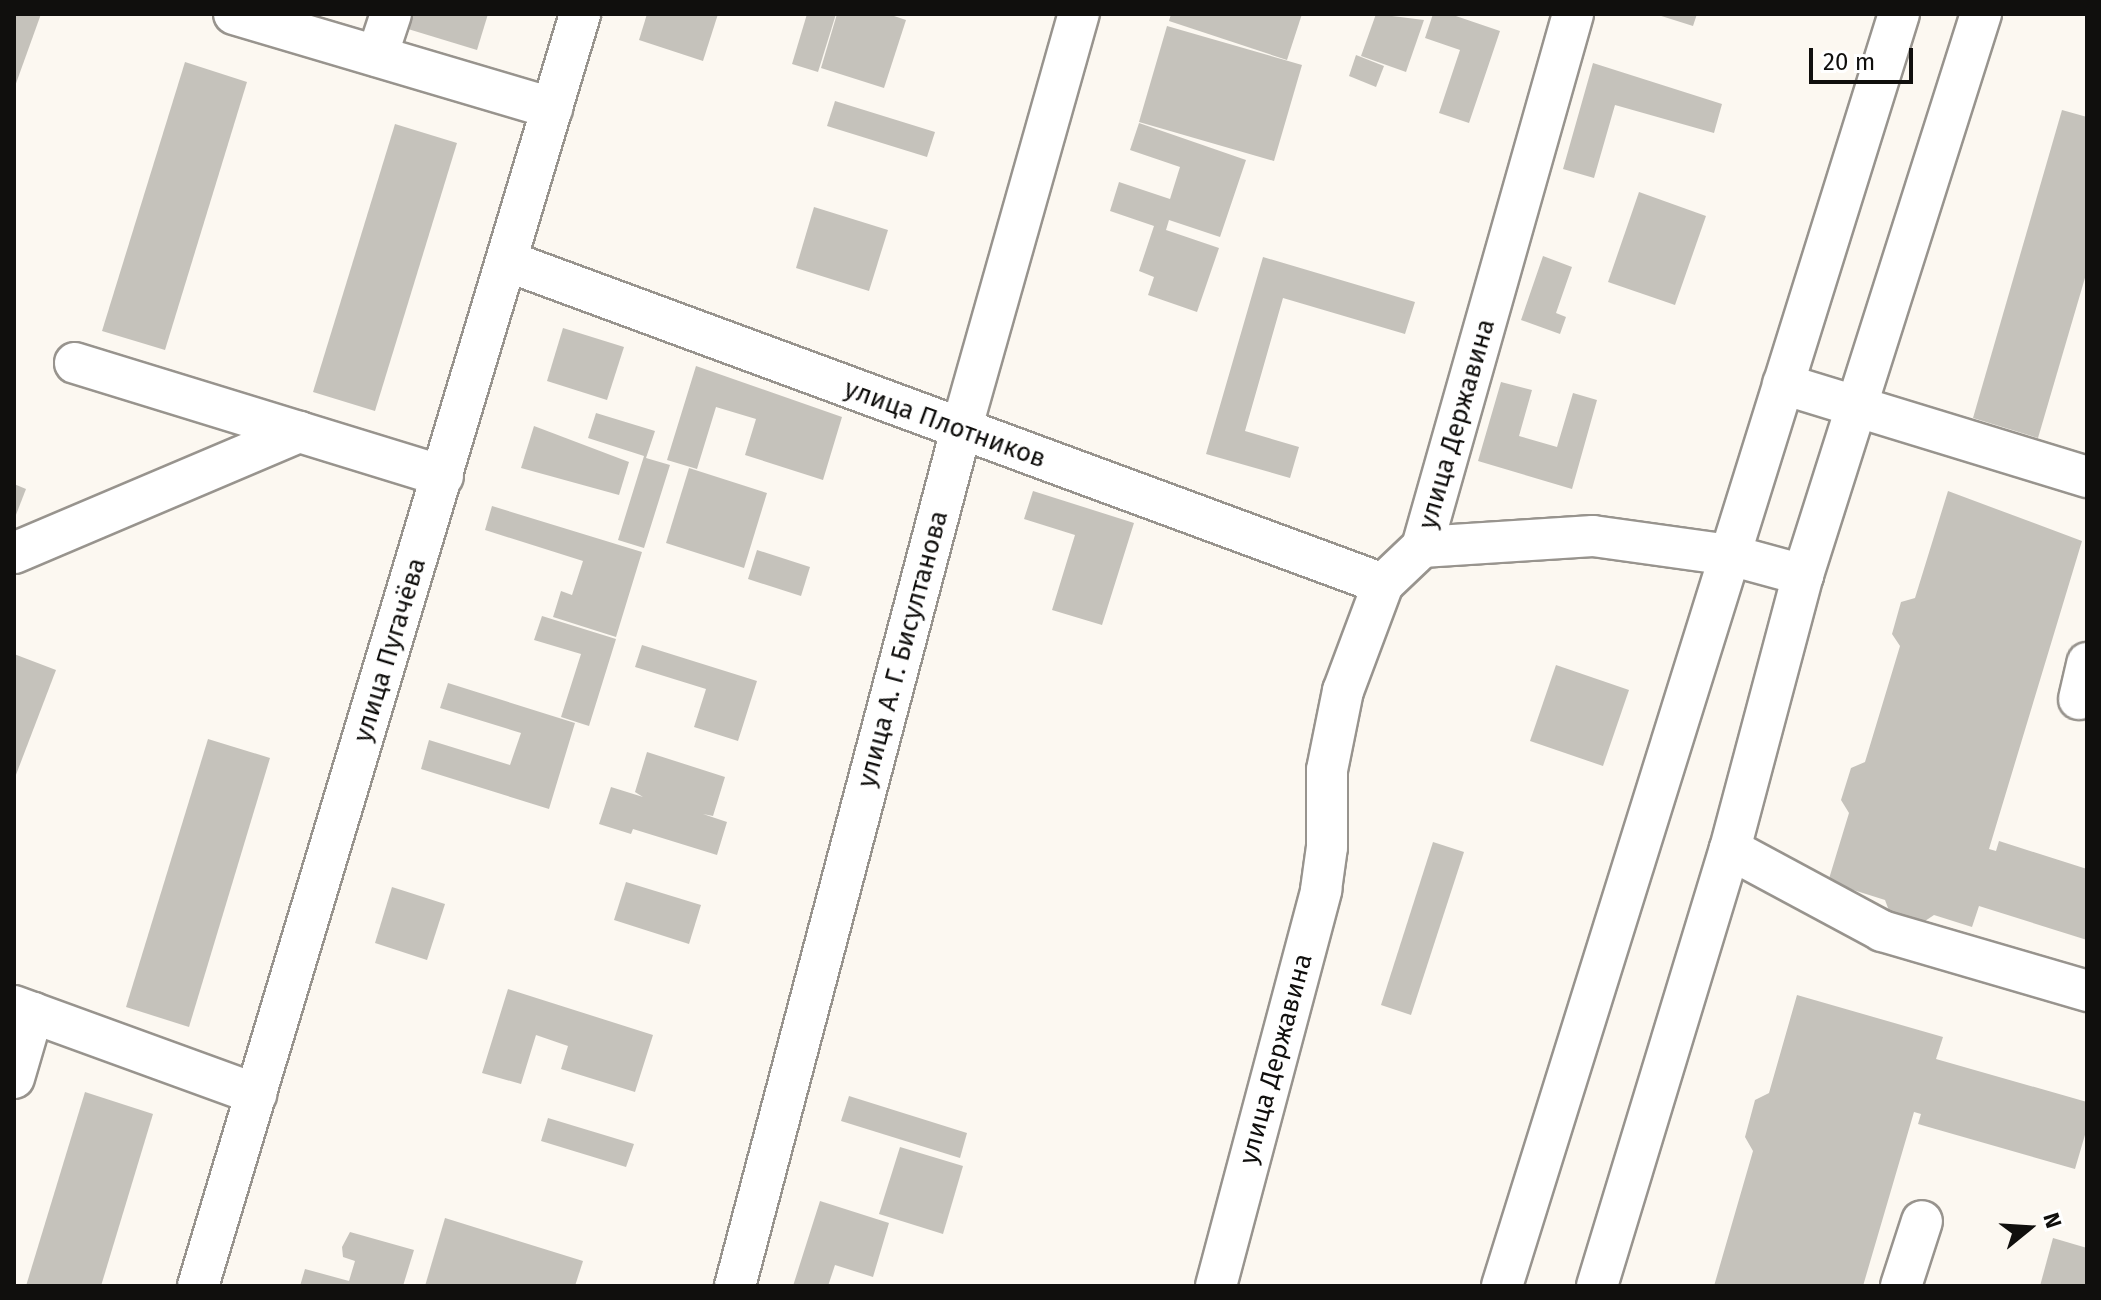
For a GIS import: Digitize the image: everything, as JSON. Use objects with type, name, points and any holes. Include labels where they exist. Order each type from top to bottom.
[{"type":"street","points":[[234,14],[552,108]]},
{"type":"street","points":[[377,56],[391,14]]},
{"type":"street","name":"улица Пугачёва","points":[[198,1286],[580,14]]},
{"type":"street","name":"улица А. Г. Бисултанова","points":[[735,1286],[961,430],[1079,14]]},
{"type":"street","name":"улица Державина","points":[[1216,1286],[1321,890],[1327,770],[1343,691],[1383,584],[1422,547],[1573,14]]},
{"type":"street","points":[[1502,1286],[1899,14]]},
{"type":"street","points":[[1597,1286],[1730,849],[1803,575],[1981,14]]},
{"type":"street","name":"улица Плотников","points":[[507,261],[1383,584]]},
{"type":"street","points":[[75,363],[443,476]]},
{"type":"street","points":[[1783,384],[2087,477]]},
{"type":"street","points":[[14,553],[299,432]]},
{"type":"street","points":[[1422,547],[1593,536],[1730,555],[1803,575]]},
{"type":"street","points":[[1730,849],[1882,931],[2087,991]]},
{"type":"street","points":[[14,1078],[24,1009],[256,1094]]},
{"type":"street","points":[[1901,1286],[1922,1221]]},
{"type":"building","points":[[14,14],[41,14],[14,89]]},
{"type":"building","points":[[413,14],[488,14],[477,50],[408,29]]},
{"type":"building","points":[[647,14],[718,14],[703,61],[639,40]]},
{"type":"building","points":[[807,14],[836,14],[818,72],[792,64]]},
{"type":"building","points":[[837,14],[888,14],[906,20],[884,88],[821,68]]},
{"type":"building","points":[[1171,14],[1302,14],[1287,60],[1169,21]]},
{"type":"building","points":[[1376,14],[1424,20],[1406,72],[1361,56]]},
{"type":"building","points":[[1433,14],[1450,14],[1500,31],[1469,123],[1439,113],[1460,50],[1425,38]]},
{"type":"building","points":[[1655,14],[1697,14],[1693,26]]},
{"type":"building","points":[[1167,26],[1302,65],[1274,161],[1139,122]]},
{"type":"building","points":[[1356,55],[1384,66],[1376,87],[1349,76]]},
{"type":"building","points":[[185,62],[247,82],[165,350],[102,331]]},
{"type":"building","points":[[1593,63],[1722,104],[1714,133],[1615,105],[1594,178],[1563,169]]},
{"type":"building","points":[[835,101],[935,132],[927,157],[827,126]]},
{"type":"building","points":[[2062,110],[2087,117],[2087,271],[2038,438],[1973,418]]},
{"type":"building","points":[[1139,123],[1246,160],[1220,237],[1169,220],[1166,230],[1219,248],[1197,312],[1148,295],[1154,277],[1139,271],[1154,226],[1110,211],[1119,182],[1170,199],[1180,167],[1130,150]]},
{"type":"building","points":[[395,124],[457,143],[375,411],[313,392]]},
{"type":"building","points":[[1639,192],[1706,216],[1675,305],[1608,282]]},
{"type":"building","points":[[814,207],[888,230],[869,291],[796,268]]},
{"type":"building","points":[[1543,256],[1572,267],[1556,313],[1566,317],[1560,334],[1521,320]]},
{"type":"building","points":[[1263,257],[1415,302],[1405,334],[1283,298],[1245,431],[1299,447],[1290,478],[1206,454]]},
{"type":"building","points":[[563,328],[624,347],[607,400],[547,381]]},
{"type":"building","points":[[696,366],[842,417],[823,480],[745,455],[756,419],[716,407],[697,469],[667,460]]},
{"type":"building","points":[[1501,382],[1532,390],[1519,436],[1557,447],[1573,393],[1597,400],[1572,489],[1478,461]]},
{"type":"building","points":[[596,413],[655,431],[646,458],[670,465],[644,548],[618,540],[644,456],[588,438]]},
{"type":"building","points":[[534,426],[629,462],[619,495],[521,468]]},
{"type":"building","points":[[689,468],[767,493],[744,568],[666,543]]},
{"type":"building","points":[[14,484],[26,489],[14,520]]},
{"type":"building","points":[[1033,491],[1134,523],[1102,625],[1052,610],[1075,535],[1024,519]]},
{"type":"building","points":[[1948,491],[2082,541],[1989,849],[1996,851],[1999,841],[2087,869],[2087,940],[1979,906],[1972,927],[1934,915],[1919,925],[1891,916],[1885,900],[1828,882],[1849,813],[1841,800],[1851,768],[1865,762],[1900,646],[1892,634],[1901,602],[1915,598]]},
{"type":"building","points":[[492,506],[642,552],[616,637],[553,617],[561,591],[572,595],[583,561],[485,530]]},
{"type":"building","points":[[757,550],[810,567],[801,596],[748,579]]},
{"type":"building","points":[[542,616],[616,639],[589,726],[561,717],[581,654],[534,640]]},
{"type":"building","points":[[642,645],[757,681],[738,741],[694,727],[706,689],[635,667]]},
{"type":"building","points":[[14,654],[56,670],[14,780]]},
{"type":"building","points":[[1556,665],[1629,690],[1603,766],[1530,741]]},
{"type":"building","points":[[448,683],[575,723],[549,809],[421,769],[429,740],[510,765],[521,733],[440,708]]},
{"type":"building","points":[[208,739],[270,758],[189,1027],[126,1007]]},
{"type":"building","points":[[647,752],[725,777],[713,816],[703,814],[727,822],[717,855],[633,829],[631,834],[599,824],[611,787],[643,797],[635,792]]},
{"type":"building","points":[[1433,842],[1464,852],[1411,1015],[1381,1005]]},
{"type":"building","points":[[626,882],[701,905],[689,944],[614,920]]},
{"type":"building","points":[[392,887],[445,904],[427,960],[375,943]]},
{"type":"building","points":[[508,989],[653,1035],[635,1092],[561,1069],[568,1046],[536,1035],[521,1084],[482,1073]]},
{"type":"building","points":[[1797,995],[1943,1037],[1936,1059],[2087,1102],[2087,1128],[2075,1169],[1918,1124],[1921,1114],[1914,1112],[1863,1286],[1714,1286],[1753,1151],[1745,1137],[1755,1100],[1769,1093]]},
{"type":"building","points":[[85,1092],[153,1114],[101,1286],[26,1286]]},
{"type":"building","points":[[849,1096],[967,1133],[960,1158],[841,1121]]},
{"type":"building","points":[[548,1118],[634,1144],[626,1167],[541,1141]]},
{"type":"building","points":[[900,1147],[963,1166],[943,1234],[879,1214]]},
{"type":"building","points":[[820,1201],[889,1223],[873,1277],[835,1265],[828,1286],[793,1286]]},
{"type":"building","points":[[445,1218],[583,1261],[575,1286],[425,1286]]},
{"type":"building","points":[[350,1232],[414,1250],[403,1286],[300,1286],[305,1269],[349,1281],[355,1261],[343,1257],[342,1247]]},
{"type":"building","points":[[2053,1238],[2087,1248],[2087,1286],[2040,1286]]}]
